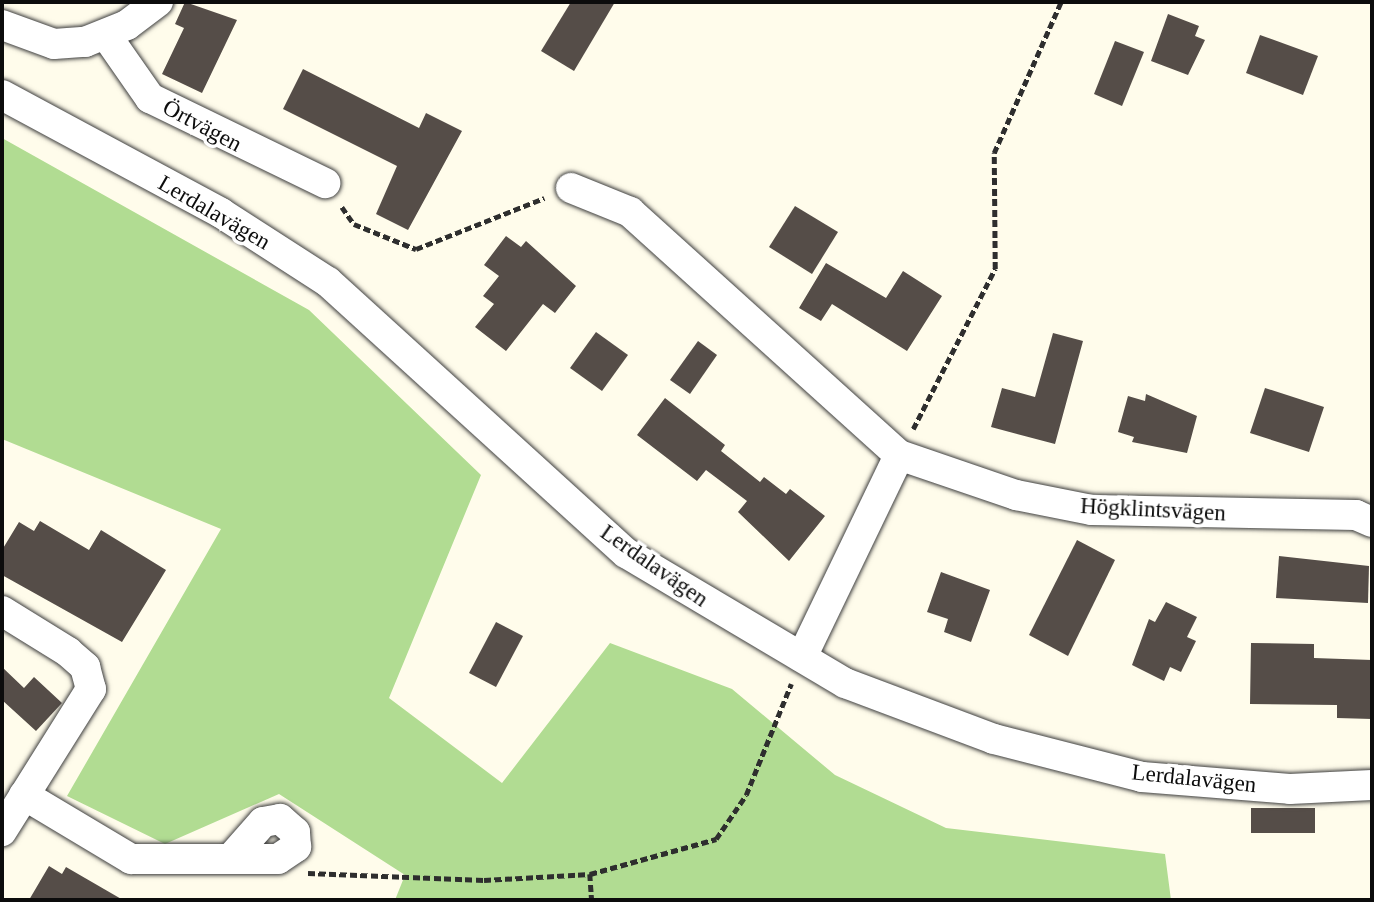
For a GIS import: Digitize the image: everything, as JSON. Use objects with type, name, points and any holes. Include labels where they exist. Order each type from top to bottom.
[{"type":"street","points":[[2,25],[54,44],[106,35],[158,2]]},
{"type":"street","name":"Örtvägen","points":[[106,35],[150,98],[325,183]]},
{"type":"street","name":"Lerdalavägen","points":[[2,95],[221,214],[328,282],[626,553],[845,683],[994,739],[1142,777],[1290,789],[1372,785]]},
{"type":"street","name":"Högklintsvägen","points":[[571,188],[631,212],[899,455],[1016,495],[1092,510],[1356,515],[1372,522]]},
{"type":"street","points":[[802,657],[899,455]]},
{"type":"street","points":[[2,611],[68,652],[85,667],[91,689],[2,831]]},
{"type":"street","points":[[24,795],[131,859],[233,856]]},
{"type":"path","points":[[919,418],[995,268],[994,153],[1061,2]]},
{"type":"path","points":[[325,183],[354,224],[416,249],[571,188]]},
{"type":"path","points":[[297,872],[484,880],[590,874],[716,839],[746,795],[802,657]]},
{"type":"path","points":[[590,874],[592,900]]},
{"type":"green space","points":[[2,138],[309,310],[481,475],[389,698],[502,783],[610,643],[732,689],[835,775],[946,828],[1165,854],[1171,900],[395,900],[405,875],[279,794],[165,844],[67,796],[221,529],[2,439]]},
{"type":"building","points":[[185,2],[237,20],[202,93],[162,74],[184,28],[175,24]]},
{"type":"building","points":[[571,2],[615,2],[574,71],[541,51]]},
{"type":"building","points":[[1168,14],[1199,26],[1195,36],[1205,40],[1188,75],[1151,61]]},
{"type":"building","points":[[1260,35],[1318,56],[1303,95],[1246,73]]},
{"type":"building","points":[[1115,41],[1144,52],[1122,106],[1094,94]]},
{"type":"building","points":[[303,69],[419,128],[426,113],[462,131],[408,230],[376,214],[397,166],[283,109]]},
{"type":"building","points":[[795,206],[838,232],[812,274],[769,247]]},
{"type":"building","points":[[506,236],[521,247],[526,241],[576,286],[555,313],[543,304],[506,351],[475,327],[494,304],[483,296],[499,276],[484,265]]},
{"type":"building","points":[[826,263],[886,298],[903,271],[942,296],[907,351],[832,304],[821,321],[799,308]]},
{"type":"building","points":[[596,332],[628,355],[602,391],[570,368]]},
{"type":"building","points":[[1053,333],[1083,341],[1055,444],[991,427],[1002,388],[1035,397]]},
{"type":"building","points":[[698,341],[717,355],[690,394],[670,380]]},
{"type":"building","points":[[1265,388],[1324,407],[1309,452],[1250,433]]},
{"type":"building","points":[[1146,394],[1197,416],[1187,453],[1132,442],[1134,437],[1118,432],[1128,396],[1145,401]]},
{"type":"building","points":[[665,398],[725,445],[721,451],[760,482],[764,477],[786,494],[790,489],[825,516],[789,561],[738,512],[747,501],[706,470],[697,481],[637,435]]},
{"type":"building","points":[[40,521],[89,550],[101,530],[166,570],[122,642],[2,575],[2,550],[19,522],[34,531]]},
{"type":"building","points":[[1077,540],[1115,560],[1068,656],[1029,635]]},
{"type":"building","points":[[1279,556],[1369,566],[1368,603],[1276,598]]},
{"type":"building","points":[[941,572],[990,590],[971,642],[944,632],[948,619],[927,612]]},
{"type":"building","points":[[1166,602],[1197,617],[1187,637],[1196,641],[1181,672],[1170,667],[1164,681],[1132,665],[1149,619],[1155,622]]},
{"type":"building","points":[[496,622],[523,636],[496,687],[469,673]]},
{"type":"building","points":[[1251,643],[1314,644],[1314,658],[1372,660],[1372,719],[1337,718],[1337,705],[1250,704]]},
{"type":"building","points":[[2,667],[24,688],[34,677],[62,703],[36,731],[2,700]]},
{"type":"building","points":[[1251,808],[1315,808],[1315,833],[1251,833]]},
{"type":"building","points":[[49,866],[62,874],[66,867],[123,900],[29,900]]}]
